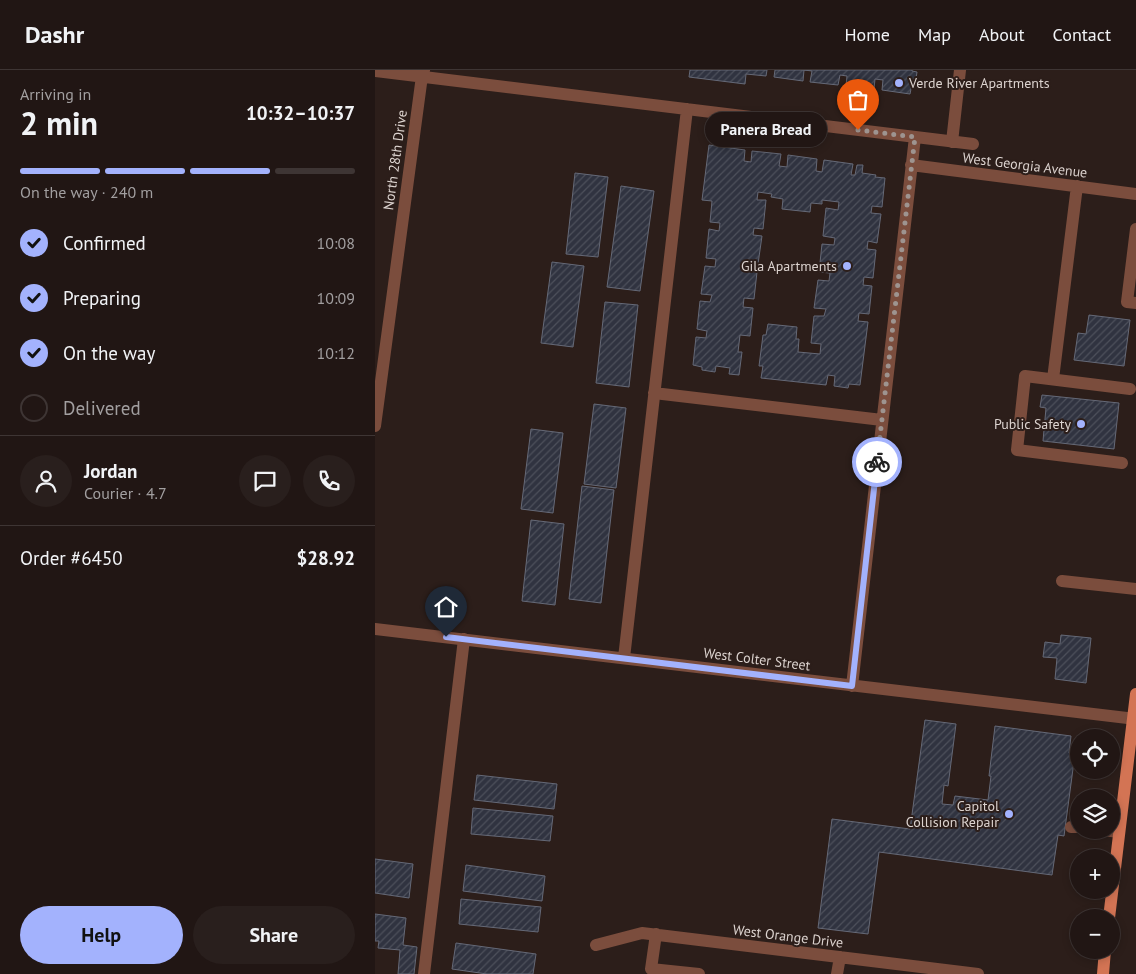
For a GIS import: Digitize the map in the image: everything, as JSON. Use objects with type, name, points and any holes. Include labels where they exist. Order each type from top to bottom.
[{"type":"main road","points":[[1120,824],[1136,694]]},
{"type":"main road","points":[[1110,909],[1118,839]]},
{"type":"main road","points":[[1103,974],[1104,959]]},
{"type":"street","points":[[375,70],[423,73],[687,109],[973,144]]},
{"type":"street","points":[[952,142],[960,70]]},
{"type":"street","name":"North 28th Drive","points":[[375,426],[423,73]]},
{"type":"street","points":[[624,658],[687,109]]},
{"type":"street","points":[[852,686],[915,137]]},
{"type":"street","name":"West Georgia Avenue","points":[[911,165],[1136,194]]},
{"type":"street","points":[[1053,379],[1077,186]]},
{"type":"street","points":[[1136,229],[1127,302],[1136,303]]},
{"type":"street","points":[[1122,463],[1017,450],[1025,376],[1130,389]]},
{"type":"street","points":[[655,392],[882,420]]},
{"type":"street","points":[[1062,581],[1136,589]]},
{"type":"street","name":"West Colter Street","points":[[375,629],[1134,719]]},
{"type":"street","points":[[425,974],[463,639]]},
{"type":"street","name":"West Orange Drive","points":[[596,945],[642,932],[978,974]]},
{"type":"street","points":[[655,934],[651,969],[699,974]]},
{"type":"street","points":[[837,974],[840,957]]},
{"type":"building","points":[[690,70],[767,70],[766,76],[746,74],[745,84],[689,77]]},
{"type":"building","points":[[775,70],[804,70],[803,81],[774,77]]},
{"type":"building","name":"Verde River Apartments","points":[[804,70],[912,70],[917,72],[915,85],[912,84],[910,94],[882,90],[883,80],[875,79],[874,89],[846,86],[847,76],[840,75],[838,85],[810,82],[812,71]]},
{"type":"building","name":"Gila Apartments","points":[[709,145],[745,150],[744,161],[751,162],[752,151],[781,154],[779,166],[787,167],[788,155],[817,159],[816,171],[822,172],[824,160],[853,164],[851,175],[855,175],[857,165],[863,165],[862,173],[885,178],[882,207],[872,206],[871,213],[881,214],[877,243],[868,241],[867,249],[876,250],[873,278],[864,277],[863,285],[872,286],[869,314],[859,313],[858,321],[868,322],[860,385],[849,384],[848,388],[834,386],[835,376],[828,375],[826,385],[761,378],[763,366],[759,366],[763,335],[766,335],[768,324],[797,327],[796,339],[799,339],[798,352],[820,354],[821,344],[811,343],[814,316],[824,316],[826,309],[814,308],[818,280],[829,281],[830,273],[819,272],[822,244],[834,245],[835,238],[823,236],[826,208],[838,210],[839,202],[822,200],[822,204],[811,203],[810,212],[782,209],[783,199],[771,197],[772,194],[758,192],[757,200],[766,200],[763,229],[754,228],[753,235],[762,236],[758,264],[749,264],[749,271],[757,272],[754,299],[744,298],[743,307],[753,308],[750,336],[740,335],[738,352],[742,352],[739,375],[729,374],[730,368],[716,366],[715,372],[702,370],[702,367],[693,365],[696,337],[706,338],[707,331],[697,329],[700,301],[710,302],[712,295],[701,294],[705,266],[715,267],[716,259],[706,258],[709,229],[719,231],[720,223],[710,222],[712,201],[702,200]]},
{"type":"building","points":[[575,173],[608,177],[598,257],[566,254]]},
{"type":"building","points":[[621,186],[654,191],[640,291],[607,287]]},
{"type":"building","points":[[552,262],[584,266],[573,347],[541,343]]},
{"type":"building","points":[[605,302],[638,305],[629,387],[596,383]]},
{"type":"building","points":[[1089,315],[1130,320],[1124,366],[1074,360],[1078,333],[1086,334]]},
{"type":"building","name":"Public Safety","points":[[1042,395],[1119,403],[1114,449],[1043,441],[1046,408],[1040,407]]},
{"type":"building","points":[[594,404],[626,408],[616,488],[584,484]]},
{"type":"building","points":[[531,429],[563,433],[553,513],[521,509]]},
{"type":"building","points":[[582,486],[614,490],[601,603],[569,599]]},
{"type":"building","points":[[531,520],[564,524],[555,605],[522,601]]},
{"type":"building","points":[[1061,635],[1091,638],[1086,683],[1055,679],[1057,658],[1043,657],[1045,642],[1060,644]]},
{"type":"building","points":[[925,720],[956,724],[948,786],[944,785],[942,804],[953,805],[955,796],[988,800],[995,726],[1070,736],[1069,753],[1070,779],[1072,779],[1064,836],[1058,835],[1052,875],[879,852],[868,934],[818,928],[832,819],[910,829]]},
{"type":"building","points":[[477,775],[557,784],[554,809],[474,800]]},
{"type":"building","points":[[473,808],[553,816],[550,841],[471,834]]},
{"type":"building","points":[[375,859],[413,864],[409,898],[375,893]]},
{"type":"building","points":[[466,865],[545,876],[542,901],[463,891]]},
{"type":"building","points":[[461,899],[541,907],[538,932],[459,924]]},
{"type":"building","points":[[375,914],[406,918],[403,945],[417,947],[414,974],[398,974],[400,950],[378,948],[379,941],[375,941]]},
{"type":"building","points":[[456,943],[536,954],[533,974],[487,974],[452,969]]},
{"type":"way so far","points":[[858,130],[915,137],[877,462]]},
{"type":"place","name":"Verde River Apartments","points":[[899,83]]},
{"type":"place","name":"Panera Bread","points":[[858,130]]},
{"type":"place","name":"Gila Apartments","points":[[847,266]]},
{"type":"place","name":"Public Safety","points":[[1081,424]]},
{"type":"place","name":"Capitol Collision Repair","points":[[1009,814]]},
{"type":"route","points":[[446,637],[852,686],[877,462]]}]
